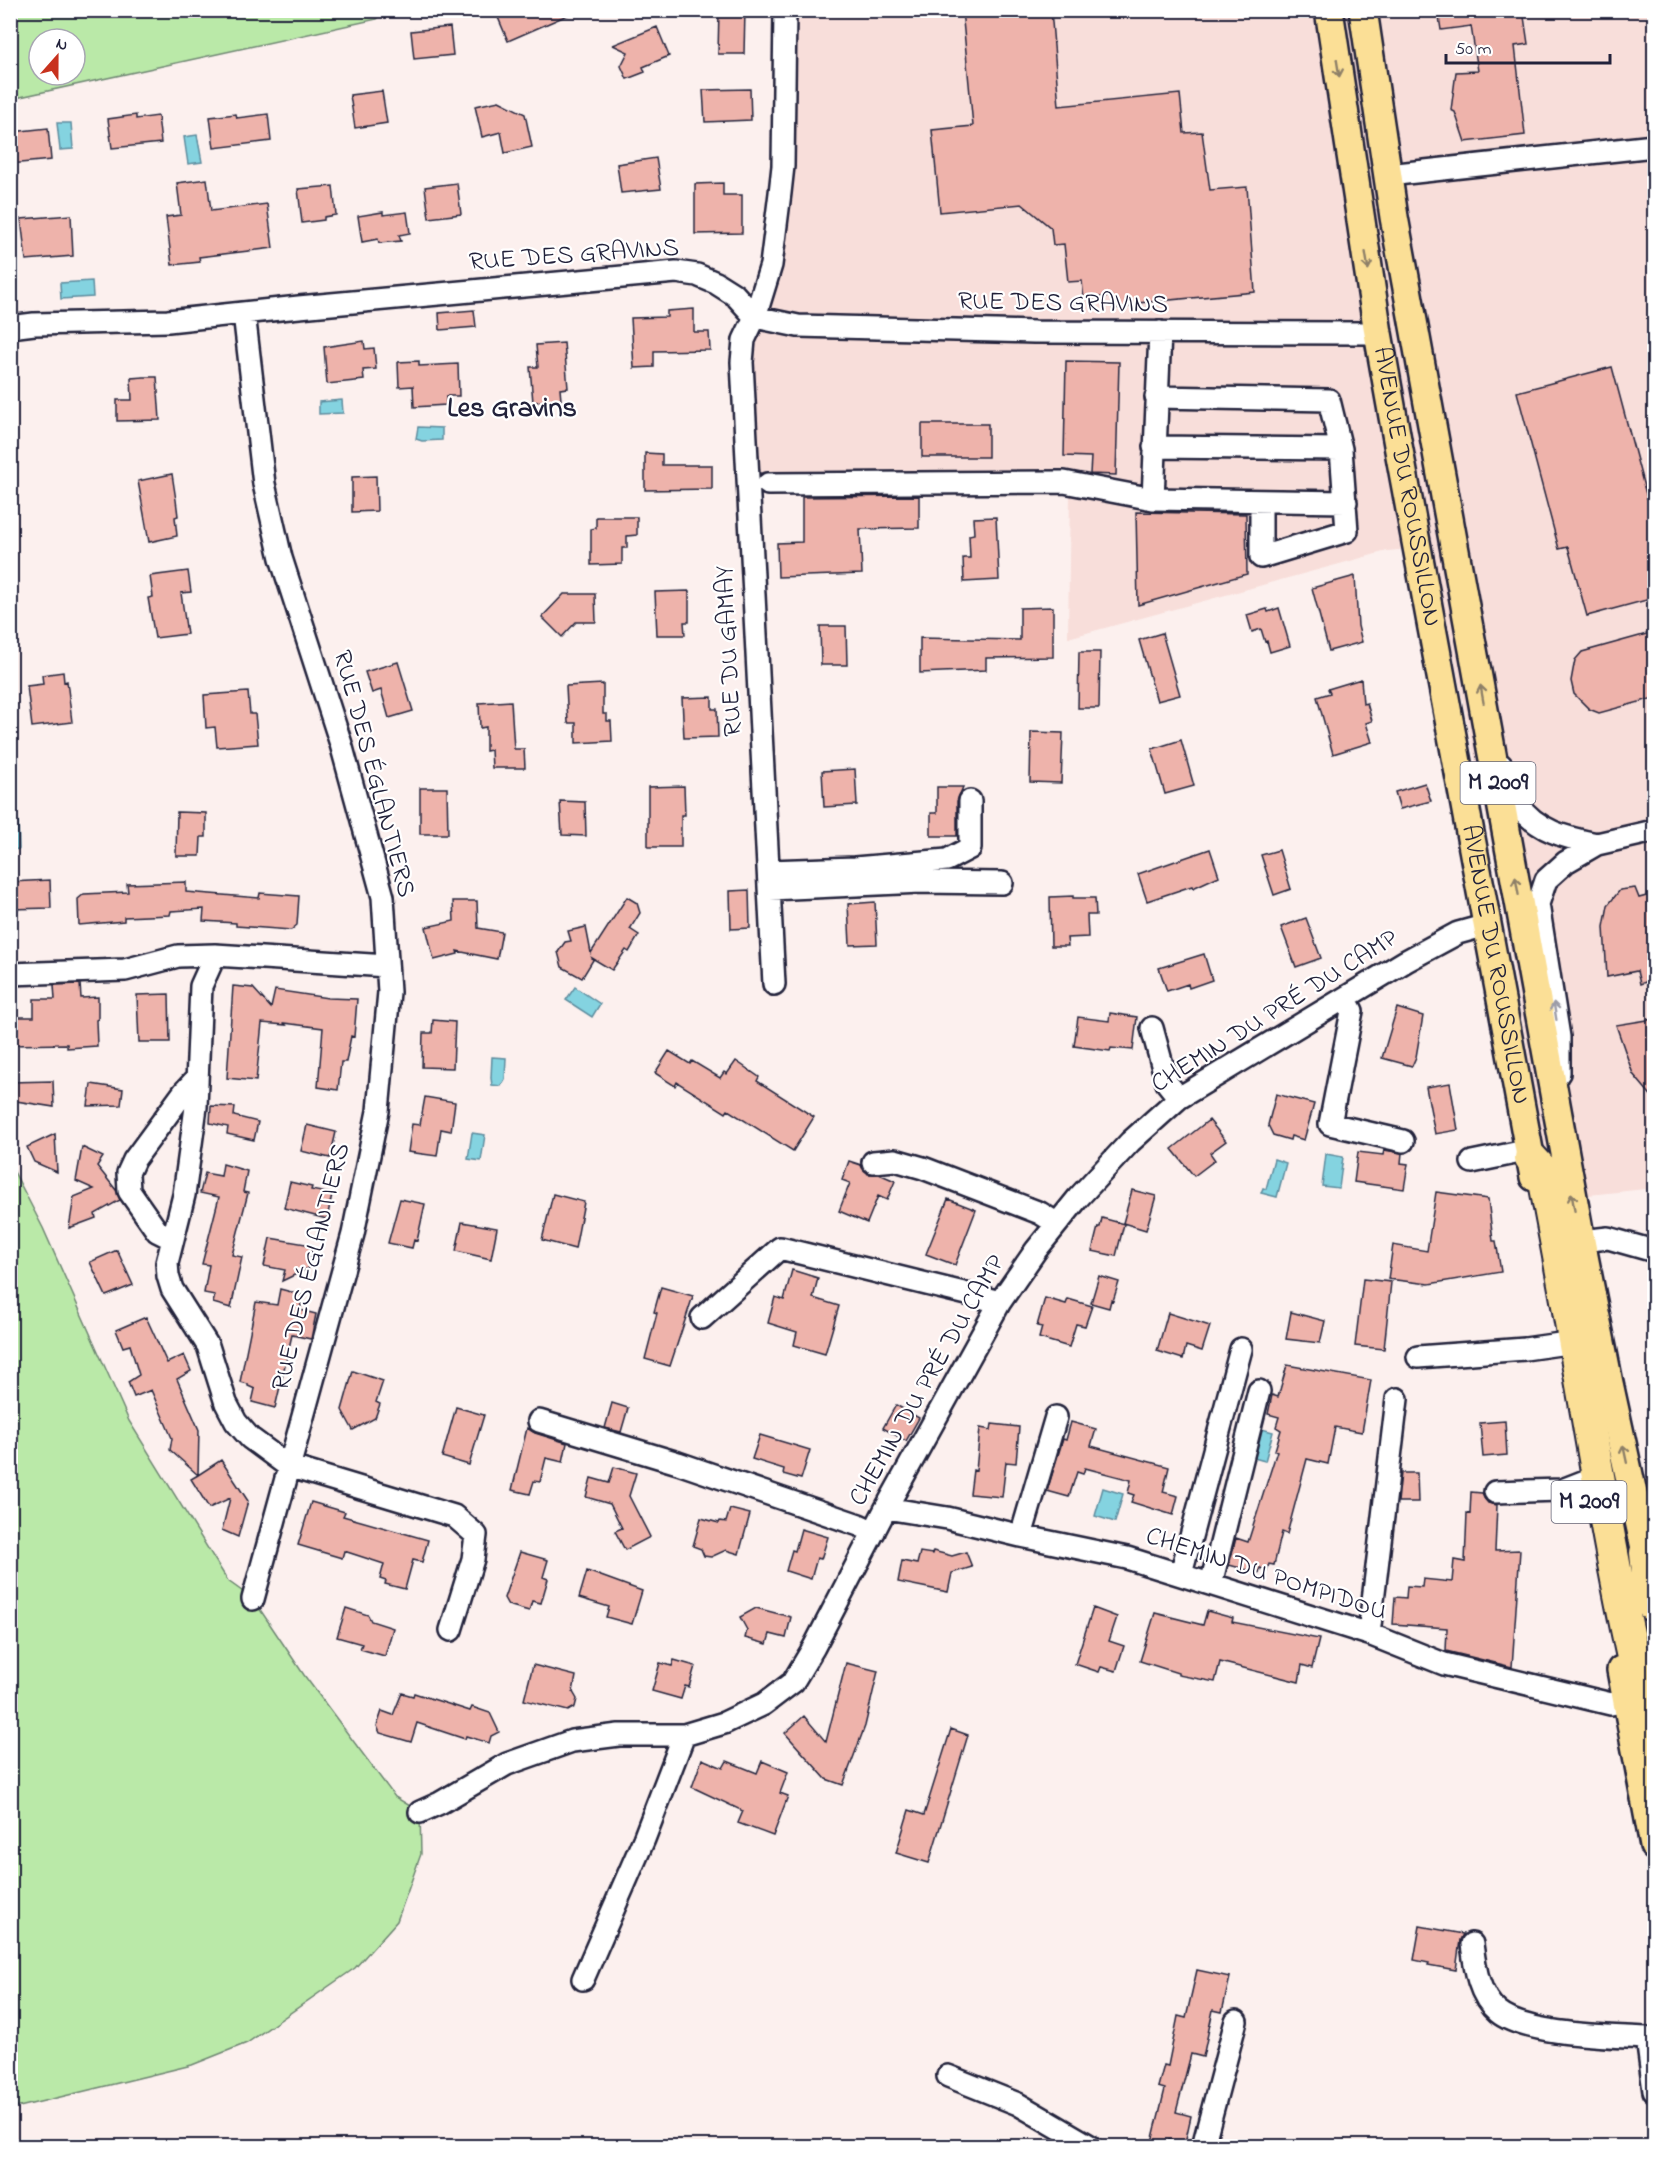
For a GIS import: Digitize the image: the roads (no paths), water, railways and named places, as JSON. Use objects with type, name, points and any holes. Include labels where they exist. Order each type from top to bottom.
[{"type":"highway","points":[[1531,1154],[1543,1171],[1603,1514],[1637,1681],[1654,1746]]},
{"type":"highway","points":[[1650,1562],[1650,1590],[1654,1606]]},
{"type":"main road","name":"AVENUE DU ROUSSILLON","points":[[1329,10],[1378,333],[1531,1154],[1560,1344],[1654,1846]]},
{"type":"main road","name":"AVENUE DU ROUSSILLON","points":[[1363,10],[1388,175],[1560,1132],[1609,1383],[1650,1562]]},
{"type":"street","name":"RUE DU GAMAY","points":[[774,984],[742,362],[744,340],[771,265],[783,166],[785,10]]},
{"type":"street","points":[[1388,175],[1654,146]]},
{"type":"street","name":"RUE DES GRAVINS","points":[[10,327],[34,324],[168,321],[310,305],[676,272],[697,275],[716,283],[735,295],[754,317],[798,326],[1034,332],[1378,333]]},
{"type":"street","name":"RUE DES ÉGLANTIERS","points":[[244,314],[264,484],[281,558],[341,744],[383,897],[389,992],[378,1111],[353,1234],[253,1599]]},
{"type":"street","points":[[1153,499],[1160,332]]},
{"type":"street","points":[[1156,397],[1329,400],[1341,449],[1347,531],[1261,557],[1261,501]]},
{"type":"street","points":[[1154,447],[1341,449]]},
{"type":"street","points":[[768,484],[1064,482],[1153,499],[1346,502]]},
{"type":"street","points":[[1491,740],[1518,804],[1539,826],[1566,838],[1597,844]]},
{"type":"street","points":[[770,880],[855,868],[947,860],[970,848],[970,801]]},
{"type":"street","points":[[1560,1132],[1559,1037],[1538,904],[1546,880],[1566,862],[1597,844],[1654,831]]},
{"type":"street","points":[[770,880],[1002,884]]},
{"type":"street","name":"CHEMIN DU PRÉ DU CAMP","points":[[420,1812],[507,1764],[572,1741],[619,1735],[684,1735],[724,1722],[764,1704],[793,1682],[814,1647],[885,1508],[1000,1302],[1056,1223],[1130,1142],[1179,1098],[1458,933],[1487,925]]},
{"type":"street","points":[[10,974],[125,970],[178,956],[214,955],[387,966]]},
{"type":"street","points":[[214,955],[201,986],[196,1107],[184,1196],[167,1263],[172,1289],[208,1346],[226,1403],[236,1422],[250,1438],[288,1466],[453,1516],[476,1535],[473,1559],[452,1630]]},
{"type":"street","points":[[1345,998],[1352,1011],[1330,1124],[1402,1141]]},
{"type":"street","points":[[1152,1028],[1167,1083],[1179,1098]]},
{"type":"street","points":[[173,1239],[157,1231],[135,1201],[129,1191],[128,1173],[146,1143],[197,1078]]},
{"type":"street","points":[[1472,1162],[1531,1154]]},
{"type":"street","points":[[873,1162],[895,1160],[923,1168],[1040,1213],[1056,1223]]},
{"type":"street","points":[[1581,1241],[1608,1238],[1654,1251]]},
{"type":"street","points":[[702,1318],[780,1248],[1000,1302]]},
{"type":"street","points":[[1418,1357],[1560,1344]]},
{"type":"street","points":[[1181,1574],[1241,1349]]},
{"type":"street","points":[[1211,1584],[1259,1391]]},
{"type":"street","points":[[1369,1634],[1397,1399]]},
{"type":"street","points":[[1021,1536],[1056,1417]]},
{"type":"street","points":[[539,1421],[678,1463],[874,1532]]},
{"type":"street","points":[[1495,1492],[1562,1490],[1585,1481]]},
{"type":"street","name":"CHEMIN DU POMPIDOU","points":[[885,1508],[947,1518],[1127,1558],[1369,1634],[1444,1664],[1611,1704],[1627,1701]]},
{"type":"street","points":[[583,1979],[644,1839],[684,1735]]},
{"type":"street","points":[[1472,1944],[1476,1971],[1484,1992],[1498,2012],[1520,2023],[1572,2034],[1647,2038],[1654,2091]]},
{"type":"street","points":[[1203,2146],[1236,2021]]},
{"type":"street","points":[[948,2076],[1018,2104],[1090,2146]]},
{"type":"water","points":[[57,123],[71,123],[73,149],[60,150]]},
{"type":"water","points":[[197,135],[202,162],[188,164],[184,137]]},
{"type":"water","points":[[92,281],[93,297],[61,299],[60,283]]},
{"type":"water","points":[[342,400],[343,413],[319,414],[319,402]]},
{"type":"water","points":[[418,427],[442,428],[442,440],[416,439]]},
{"type":"water","points":[[18,820],[19,849],[11,850],[11,821]]},
{"type":"water","points":[[575,987],[600,1004],[592,1017],[566,1000]]},
{"type":"water","points":[[492,1057],[506,1058],[505,1079],[501,1086],[492,1085]]},
{"type":"water","points":[[472,1133],[485,1135],[481,1161],[468,1159]]},
{"type":"water","points":[[1326,1154],[1343,1157],[1339,1188],[1322,1186]]},
{"type":"water","points":[[1274,1159],[1286,1163],[1277,1197],[1261,1193],[1263,1188],[1266,1189]]},
{"type":"water","points":[[1258,1428],[1273,1432],[1265,1461],[1250,1457]]},
{"type":"water","points":[[1103,1488],[1123,1494],[1115,1522],[1095,1516]]},
{"type":"district","name":"Les Gravins","points":[[512,409]]}]
